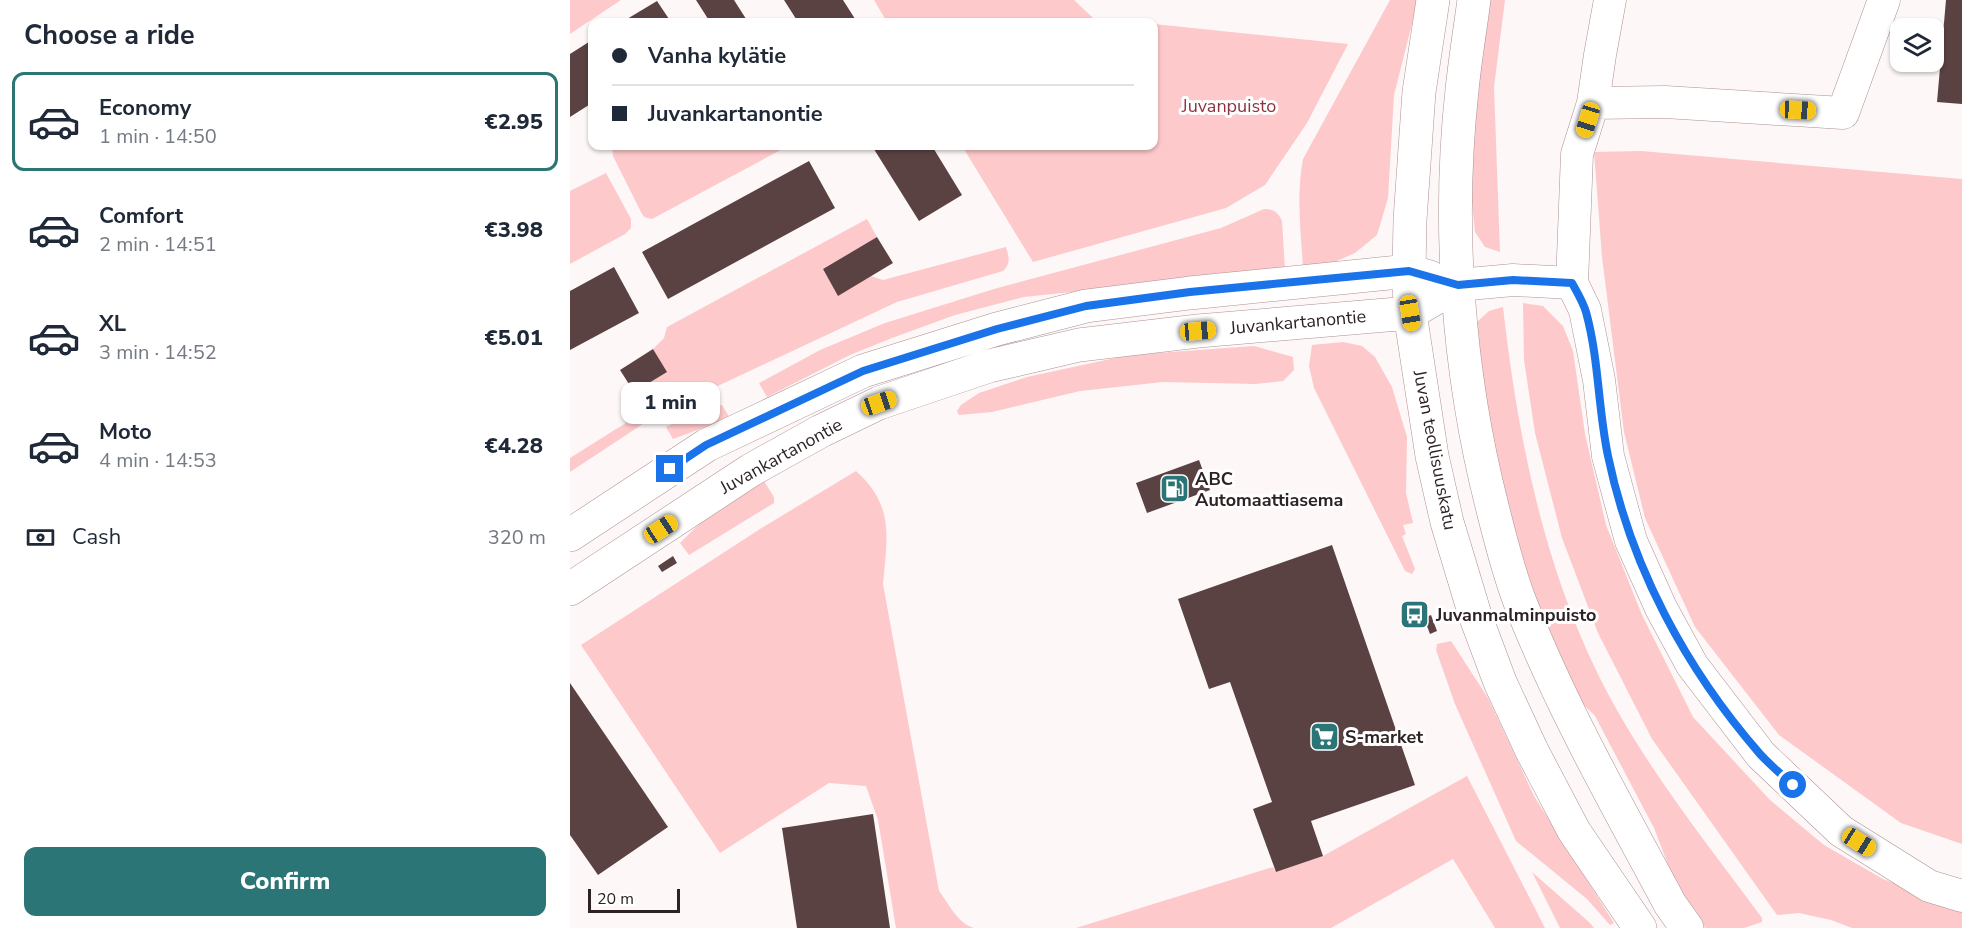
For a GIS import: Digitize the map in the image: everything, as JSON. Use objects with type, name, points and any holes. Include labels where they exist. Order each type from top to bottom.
[{"type":"main road","name":"Juvan teollisuuskatu","points":[[1433,0],[1419,92],[1410,220],[1409,271],[1410,313],[1432,456],[1447,522],[1479,626],[1505,692],[1532,751],[1574,831],[1640,928]]},
{"type":"main road","points":[[1474,0],[1461,91],[1456,221],[1462,353],[1477,448],[1499,534],[1520,601],[1577,730],[1670,904],[1687,928]]},
{"type":"main road","name":"Juvankartanontie","points":[[570,535],[706,445],[863,371],[997,329],[1086,306],[1190,292],[1409,271],[1458,285]]},
{"type":"main road","name":"Juvankartanontie","points":[[570,589],[751,470],[821,431],[879,403],[989,366],[1091,343],[1198,331],[1410,313],[1458,285]]},
{"type":"street","points":[[1610,0],[1593,103],[1578,154],[1572,283],[1585,310],[1599,380],[1608,456],[1631,541],[1661,608],[1692,665],[1761,755],[1841,831],[1929,886],[1962,896]]},
{"type":"street","points":[[1593,103],[1665,102],[1843,113],[1884,0]]},
{"type":"street","points":[[1458,285],[1513,280],[1572,283]]},
{"type":"green space","points":[[570,0],[621,0],[594,18],[588,18],[588,22],[570,34]]},
{"type":"green space","points":[[874,0],[1074,0],[1093,18],[885,18]]},
{"type":"green space","points":[[1390,0],[1418,0],[1394,95],[1388,198],[1377,235],[1355,253],[1332,263],[1303,269],[1299,200],[1303,159]]},
{"type":"green space","points":[[1488,0],[1505,0],[1494,87],[1500,252],[1485,247],[1475,232],[1470,183],[1476,79]]},
{"type":"green space","name":"Juvanpuisto","points":[[1158,24],[1348,44],[1307,123],[1265,185],[1226,208],[1033,262],[964,150],[1158,150]]},
{"type":"green space","points":[[612,150],[781,150],[652,219],[644,217],[613,156]]},
{"type":"green space","points":[[1641,151],[1962,179],[1962,844],[1901,823],[1779,735],[1695,627],[1645,518],[1624,432],[1602,257],[1594,152]]},
{"type":"green space","points":[[606,173],[631,219],[631,228],[625,234],[570,264],[570,191]]},
{"type":"green space","points":[[1264,209],[1275,212],[1282,221],[1285,270],[1024,297],[955,315],[892,338],[850,355],[767,397],[759,383],[820,350],[885,323],[994,289],[1221,228]]},
{"type":"green space","points":[[867,219],[877,237],[823,269],[838,295],[871,276],[883,280],[1006,247],[1008,263],[1003,271],[897,302],[658,414],[570,472],[570,458],[648,409],[637,390],[666,372],[653,349],[664,338],[667,327]]},
{"type":"green space","points":[[1523,303],[1543,306],[1563,326],[1573,351],[1585,434],[1606,525],[1642,615],[1693,717],[1770,800],[1824,845],[1883,879],[1962,907],[1962,928],[1852,928],[1831,920],[1799,913],[1777,915],[1652,739],[1598,633],[1562,538],[1535,433],[1524,360]]},
{"type":"green space","points":[[1503,307],[1516,399],[1534,491],[1546,537],[1576,625],[1612,701],[1651,766],[1762,918],[1762,922],[1744,928],[1705,928],[1680,896],[1654,828],[1595,716],[1569,690],[1496,487],[1476,323],[1489,311]]},
{"type":"green space","points":[[1343,342],[1362,346],[1375,357],[1392,387],[1407,437],[1406,493],[1413,523],[1403,525],[1406,534],[1402,536],[1415,569],[1412,574],[1405,571],[1314,388],[1309,366],[1312,345]]},
{"type":"green space","points":[[1254,346],[1293,357],[1294,370],[1283,381],[1255,384],[1163,382],[1080,391],[992,412],[959,415],[957,411],[961,405],[979,393],[1027,377],[1129,355]]},
{"type":"green space","points":[[722,405],[730,418],[673,439],[666,427],[698,411]]},
{"type":"green space","points":[[856,471],[869,484],[877,497],[886,523],[883,584],[939,891],[959,918],[974,928],[896,928],[878,820],[866,786],[829,783],[720,853],[581,645],[760,529]]},
{"type":"green space","points":[[762,478],[774,497],[774,503],[689,555],[680,543],[721,502]]},
{"type":"green space","points":[[1451,641],[1488,698],[1534,796],[1614,923],[1610,925],[1587,899],[1516,841],[1455,704],[1436,650],[1437,644]]},
{"type":"green space","points":[[1467,776],[1545,928],[1495,928],[1453,859],[1331,928],[1076,928],[1273,867],[1276,872],[1323,856]]},
{"type":"green space","points":[[1532,872],[1590,923],[1594,928],[1560,928]]},
{"type":"building","points":[[696,0],[734,0],[745,18],[707,18]]},
{"type":"building","points":[[784,0],[843,0],[854,18],[795,18]]},
{"type":"building","points":[[1946,0],[1962,0],[1962,104],[1937,102],[1940,72],[1944,72]]},
{"type":"building","points":[[657,1],[668,18],[629,18]]},
{"type":"building","points":[[588,43],[588,106],[570,117],[570,54]]},
{"type":"building","points":[[875,150],[934,150],[962,195],[919,221]]},
{"type":"building","points":[[809,161],[835,208],[668,299],[642,252]]},
{"type":"building","points":[[877,237],[893,263],[838,296],[823,269]]},
{"type":"building","points":[[614,267],[639,313],[570,350],[570,291]]},
{"type":"building","points":[[653,349],[667,372],[634,392],[620,370]]},
{"type":"building","points":[[1199,460],[1210,490],[1147,513],[1136,483]]},
{"type":"building","name":"S-market","points":[[1332,545],[1415,785],[1311,821],[1323,856],[1276,872],[1253,809],[1272,802],[1230,682],[1209,689],[1178,599]]},
{"type":"building","points":[[673,556],[677,563],[662,572],[658,566]]},
{"type":"building","points":[[1431,615],[1437,631],[1430,634],[1424,618]]},
{"type":"building","points":[[570,683],[668,827],[598,875],[570,835]]},
{"type":"building","points":[[873,814],[890,928],[797,928],[782,828]]},
{"type":"place","name":"ABC Automaattiasema","points":[[1174,489]]},
{"type":"place","name":"Juvanmalminpuisto","points":[[1415,615]]},
{"type":"place","name":"S-market","points":[[1324,737]]},
{"type":"route","points":[[670,469],[706,445],[863,371],[997,329],[1086,306],[1190,292],[1409,271],[1458,285],[1513,280],[1572,283],[1585,310],[1599,380],[1608,456],[1631,541],[1661,608],[1692,665],[1761,755],[1793,785]]}]
